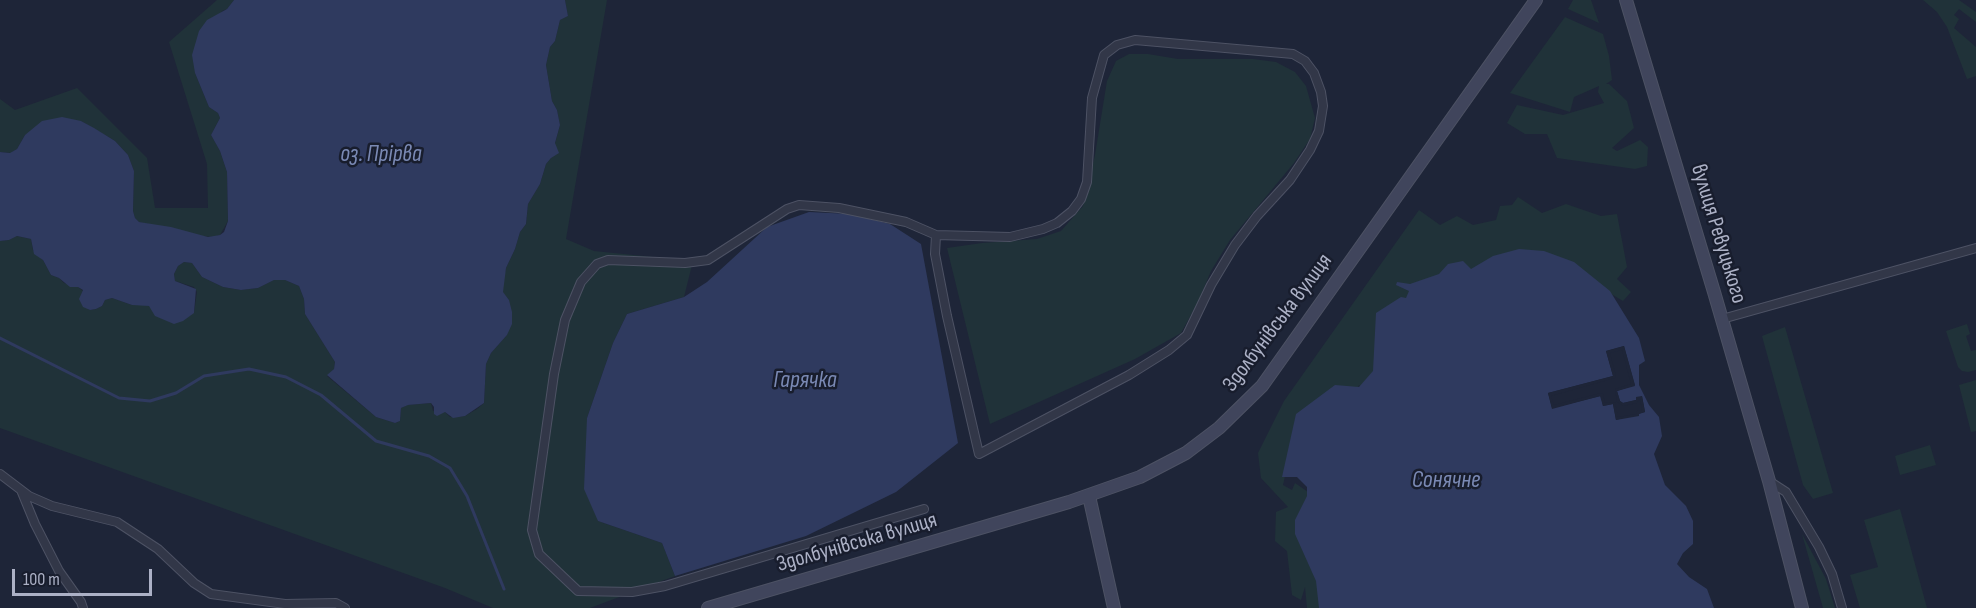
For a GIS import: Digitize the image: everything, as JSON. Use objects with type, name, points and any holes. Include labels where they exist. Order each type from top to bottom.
[{"type":"street","name":"Здолбунівська вулиця","points":[[708,608],[1089,496],[1140,477],[1186,453],[1219,428],[1262,386],[1536,0]]},
{"type":"street","name":"вулиця Ревуцького","points":[[1626,0],[1722,319],[1802,608]]},
{"type":"street","points":[[924,509],[665,586],[632,592],[578,591],[539,554],[532,530],[554,374],[565,320],[581,282],[597,264],[608,260],[685,263],[708,260],[787,209],[799,205],[839,208],[906,222],[936,235],[1010,237],[1057,223],[1072,211],[1081,199],[1087,182],[1092,98],[1104,55],[1117,45],[1135,40],[1293,54],[1305,61],[1314,73],[1323,106],[1319,131],[1310,150],[1290,180],[1257,216],[1235,245],[1211,285],[1187,335],[1169,350],[1129,375],[979,454],[947,316],[935,254],[936,235]]},
{"type":"street","points":[[1722,319],[1976,248]]},
{"type":"street","points":[[0,474],[21,490],[52,506],[117,522],[158,549],[194,583],[211,594],[285,604],[336,603],[345,608]]},
{"type":"street","points":[[1768,481],[1786,492],[1819,547],[1832,574],[1842,608]]},
{"type":"street","points":[[21,490],[54,561],[83,608]]},
{"type":"street","points":[[1089,496],[1114,608]]},
{"type":"shaded area","points":[[217,0],[234,0],[227,9],[222,11],[195,73],[209,107],[218,113],[220,118],[211,135],[220,151],[227,172],[228,221],[220,235],[199,236],[139,222],[133,211],[134,171],[128,155],[115,141],[81,121],[25,135],[17,149],[11,153],[0,152],[0,99],[15,110],[77,88],[147,158],[155,208],[208,208],[207,164],[169,42]]},
{"type":"shaded area","points":[[565,0],[607,0],[566,239],[594,251],[693,261],[684,297],[627,314],[613,343],[587,418],[598,521],[662,543],[675,576],[590,608],[493,608],[445,588],[0,428],[0,241],[17,236],[31,239],[33,250],[43,260],[51,275],[83,291],[81,295],[89,310],[102,306],[105,300],[112,298],[132,305],[142,304],[194,313],[197,292],[194,287],[175,281],[174,274],[178,266],[184,262],[192,263],[202,277],[223,287],[241,290],[258,288],[274,280],[285,280],[299,286],[304,299],[305,314],[335,362],[334,369],[327,376],[376,417],[395,423],[400,421],[401,408],[407,405],[431,403],[433,411],[445,412],[450,417],[465,416],[477,409],[484,403],[486,364],[491,353],[507,335],[509,300],[503,293],[506,268],[520,232],[526,224],[528,204],[551,158],[560,125],[557,110],[552,101],[546,65],[560,20],[568,16]]},
{"type":"shaded area","points":[[1573,0],[1591,0],[1599,23],[1568,9]]},
{"type":"shaded area","points":[[1923,0],[1959,0],[1976,12],[1976,22],[1959,9],[1954,15],[1959,19],[1954,28],[1976,47],[1976,76],[1967,79],[1947,27],[1937,12]]},
{"type":"shaded area","points":[[1565,17],[1603,34],[1612,80],[1606,84],[1609,84],[1627,101],[1634,128],[1612,148],[1617,151],[1640,140],[1648,147],[1647,166],[1635,169],[1557,158],[1547,134],[1525,134],[1507,123],[1517,105],[1563,115],[1604,103],[1598,92],[1599,86],[1574,97],[1570,112],[1510,93]]},
{"type":"shaded area","points":[[1129,54],[1148,54],[1178,59],[1253,59],[1276,62],[1295,72],[1306,86],[1315,118],[1310,139],[1294,163],[1230,240],[1211,271],[1198,302],[1181,333],[1135,359],[990,424],[947,248],[1037,239],[1061,231],[1083,206],[1095,155],[1107,81],[1116,61]]},
{"type":"shaded area","points":[[1518,197],[1542,213],[1566,204],[1601,216],[1617,214],[1627,267],[1617,279],[1631,292],[1623,301],[1581,276],[1379,375],[1367,394],[1359,385],[1355,396],[1296,427],[1283,485],[1292,490],[1295,483],[1311,494],[1324,593],[1322,608],[1307,608],[1305,587],[1301,600],[1292,595],[1287,551],[1275,541],[1276,512],[1288,507],[1261,478],[1258,453],[1284,401],[1419,210],[1440,225],[1457,216],[1473,225],[1496,220],[1500,206],[1512,205]]},
{"type":"shaded area","points":[[1967,324],[1970,334],[1966,336],[1971,351],[1976,350],[1976,370],[1968,372],[1958,367],[1946,331]]},
{"type":"shaded area","points":[[1785,327],[1833,493],[1813,499],[1803,485],[1762,336]]},
{"type":"shaded area","points":[[1976,380],[1976,431],[1971,432],[1959,385]]},
{"type":"shaded area","points":[[1930,445],[1936,465],[1900,475],[1895,456]]},
{"type":"shaded area","points":[[1900,509],[1927,608],[1860,608],[1850,575],[1878,567],[1864,520]]},
{"type":"shaded area","points":[[1802,534],[1826,579],[1835,608],[1823,608]]},
{"type":"water","name":"оз. Прірва","points":[[234,0],[565,0],[568,16],[560,20],[546,65],[552,101],[557,110],[560,125],[555,143],[559,153],[546,164],[540,184],[528,204],[526,224],[520,232],[506,268],[503,292],[509,300],[512,324],[507,335],[491,353],[486,364],[484,403],[465,416],[453,418],[445,412],[437,416],[434,414],[434,407],[431,403],[408,405],[401,408],[400,421],[395,423],[376,417],[327,375],[334,369],[335,362],[305,314],[304,299],[299,286],[285,280],[274,280],[258,288],[241,290],[223,287],[202,277],[192,263],[184,262],[178,266],[174,274],[175,281],[196,289],[194,313],[174,324],[155,316],[149,306],[132,305],[112,298],[105,300],[102,306],[96,309],[90,310],[83,307],[79,299],[83,290],[70,287],[51,275],[43,260],[34,254],[31,239],[17,236],[0,241],[0,152],[10,153],[17,149],[25,135],[42,121],[62,117],[81,121],[94,128],[115,141],[128,155],[134,171],[133,211],[139,222],[171,227],[208,237],[224,232],[228,221],[227,172],[220,151],[211,135],[220,118],[218,113],[209,107],[195,73],[192,55],[199,31],[207,20],[227,9]]},
{"type":"water","name":"Гарячка","points":[[809,212],[850,214],[890,224],[921,244],[958,443],[896,492],[806,536],[675,576],[662,543],[598,521],[584,489],[587,418],[613,343],[627,314],[684,297],[707,282],[767,227]]},
{"type":"water","name":"Сонячне","points":[[1519,249],[1544,251],[1574,262],[1610,291],[1639,338],[1645,361],[1639,365],[1639,385],[1649,405],[1659,417],[1662,436],[1654,454],[1665,485],[1686,506],[1693,521],[1693,544],[1683,553],[1677,564],[1689,577],[1707,589],[1714,608],[1319,608],[1316,581],[1295,534],[1295,520],[1307,496],[1307,487],[1297,477],[1282,477],[1296,414],[1335,385],[1359,387],[1373,371],[1376,313],[1401,297],[1406,298],[1409,291],[1396,285],[1397,282],[1410,284],[1439,274],[1448,264],[1463,261],[1471,269],[1493,256]],"holes":[[[1624,346],[1635,385],[1617,391],[1620,401],[1623,403],[1642,396],[1645,412],[1616,420],[1613,404],[1603,406],[1601,396],[1552,408],[1548,393],[1613,376],[1606,351]]]},
{"type":"pier","points":[[1624,346],[1635,386],[1617,391],[1620,401],[1623,403],[1642,396],[1645,412],[1639,416],[1616,420],[1613,404],[1603,406],[1600,396],[1552,409],[1548,393],[1613,376],[1606,351]],"holes":[[[1622,350],[1631,384],[1615,389],[1617,402],[1623,406],[1637,403],[1640,399],[1642,410],[1637,411],[1636,414],[1618,417],[1615,402],[1605,403],[1601,393],[1554,405],[1551,396],[1615,378],[1610,353]]]},
{"type":"waterway","points":[[0,338],[119,398],[150,401],[176,393],[204,376],[249,369],[286,377],[321,395],[376,441],[429,456],[450,468],[467,496],[504,589]]}]
